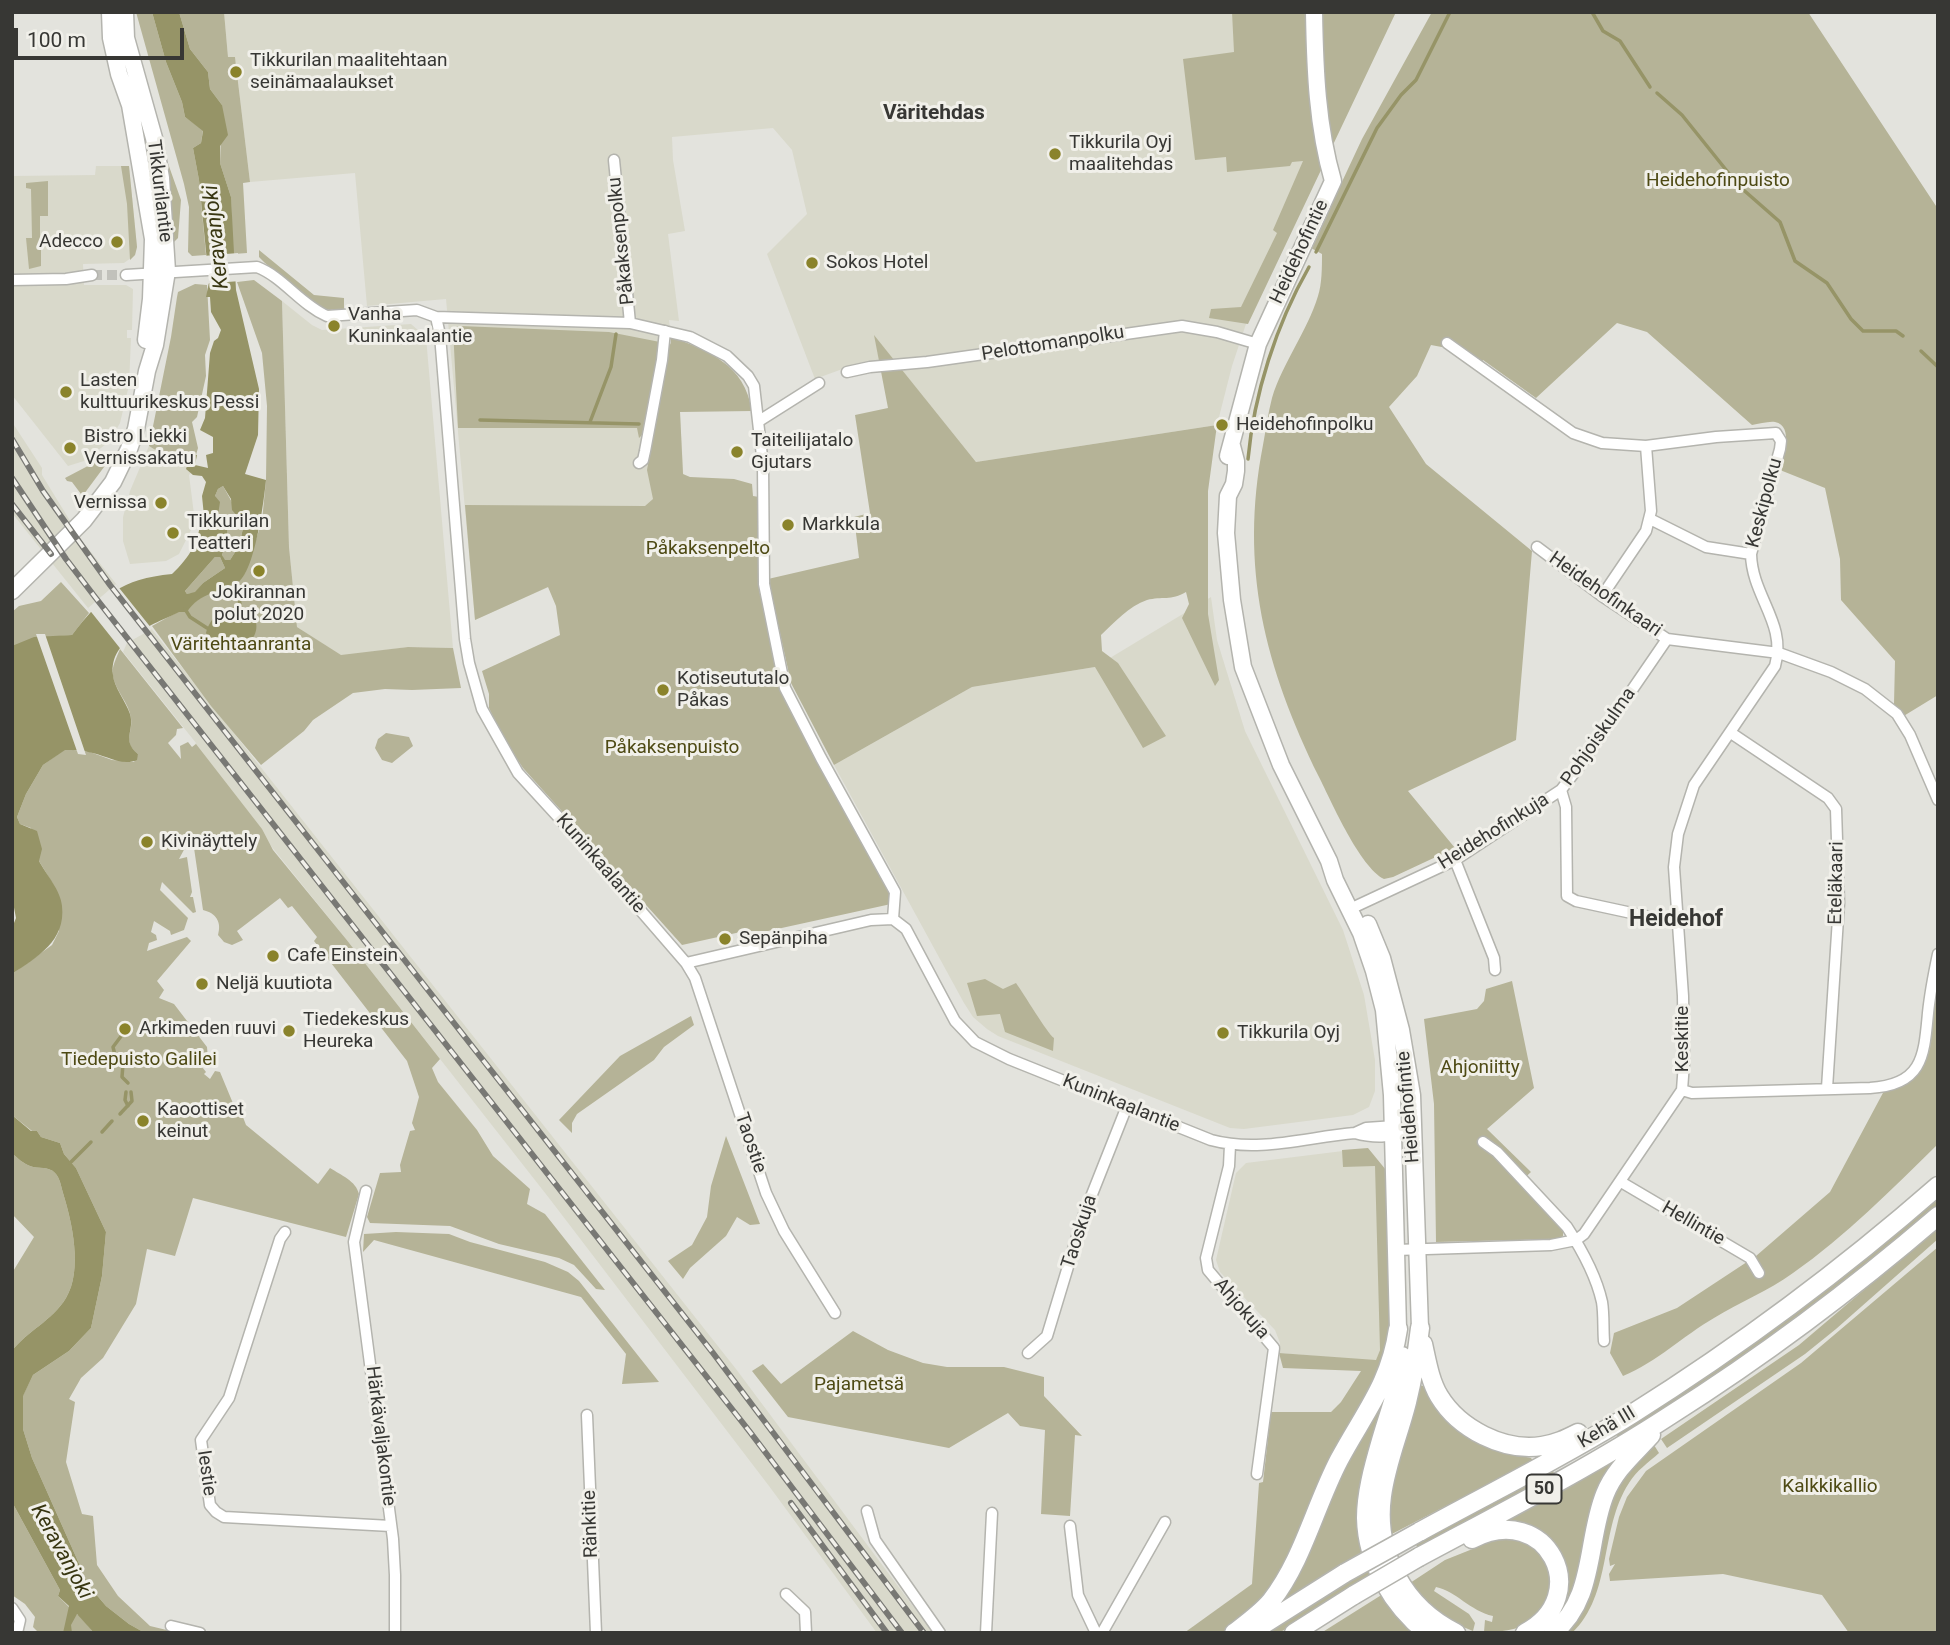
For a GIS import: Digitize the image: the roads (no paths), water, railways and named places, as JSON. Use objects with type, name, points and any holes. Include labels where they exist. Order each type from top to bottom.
[{"type":"highway","name":"Kehä III","points":[[1250,1633],[1345,1573],[1630,1415],[1797,1301],[1938,1186]]},
{"type":"highway","name":"Kehä III","points":[[1294,1633],[1353,1595],[1667,1418],[1727,1379],[1844,1294],[1938,1216]]},
{"type":"highway","points":[[1420,1328],[1432,1382],[1440,1398],[1463,1424],[1477,1432],[1519,1446],[1540,1447],[1560,1442],[1595,1424],[1630,1415]]},
{"type":"highway","points":[[1420,1328],[1414,1371],[1385,1477],[1380,1513],[1381,1528],[1391,1564],[1410,1599],[1426,1615],[1456,1633]]},
{"type":"highway","points":[[1234,1633],[1261,1611],[1283,1583],[1338,1462],[1386,1379],[1398,1329]]},
{"type":"highway","points":[[1398,1329],[1402,1344],[1397,1390],[1372,1477],[1366,1518],[1372,1551],[1385,1585],[1407,1615],[1427,1633]]},
{"type":"highway","points":[[1553,1633],[1572,1614],[1584,1586],[1600,1508],[1606,1492],[1626,1460],[1667,1418]]},
{"type":"highway","points":[[1419,1557],[1450,1550],[1482,1534],[1504,1529],[1520,1530],[1532,1536],[1551,1555],[1560,1579],[1553,1607],[1545,1619],[1525,1633]]},
{"type":"main road","name":"Tikkurilantie","points":[[110,12],[116,60],[130,105],[160,272]]},
{"type":"main road","name":"Tikkurilantie","points":[[12,590],[84,520],[113,482],[136,429],[155,345],[160,272],[158,156],[126,37],[125,12]]},
{"type":"main road","name":"Heidehofintie","points":[[1314,12],[1315,74],[1324,151],[1333,181],[1258,344],[1245,387],[1232,446],[1236,471],[1228,496],[1227,564],[1243,667],[1281,765],[1329,861],[1335,880],[1354,907],[1382,958],[1401,1030],[1412,1095],[1420,1328]]},
{"type":"main road","name":"Heidehofintie","points":[[1354,907],[1384,1010],[1388,1044],[1398,1329]]},
{"type":"street","name":"Påkaksenpolku","points":[[614,160],[630,323]]},
{"type":"street","points":[[126,275],[246,267],[262,269],[316,312],[327,316],[417,310],[436,317],[630,323],[690,337],[738,365],[748,376],[754,386],[763,465],[764,584],[785,688],[895,892],[893,919],[871,920],[686,963]]},
{"type":"street","points":[[12,280],[66,279],[92,275]]},
{"type":"street","name":"Kuninkaalantie","points":[[436,317],[440,335],[465,639],[482,709],[518,772],[686,963]]},
{"type":"street","name":"Pelottomanpolku","points":[[846,372],[1182,326],[1217,332],[1258,344]]},
{"type":"street","points":[[639,463],[643,460],[645,451],[665,331]]},
{"type":"street","points":[[1447,343],[1573,433],[1602,443],[1646,446],[1650,519],[1646,531],[1602,596]]},
{"type":"street","points":[[759,421],[819,383]]},
{"type":"street","name":"Keskipolku","points":[[1646,446],[1776,433],[1781,441],[1780,449],[1751,554],[1751,571],[1778,635],[1779,653]]},
{"type":"street","points":[[1650,519],[1706,547],[1751,554]]},
{"type":"street","name":"Heidehofinkaari","points":[[1537,547],[1602,596],[1667,639],[1779,653],[1851,680],[1897,714],[1910,735],[1938,800]]},
{"type":"street","name":"Pohjoiskulma","points":[[1667,639],[1561,790],[1566,807],[1567,896],[1576,901],[1678,923]]},
{"type":"street","name":"Keskitie","points":[[1576,1240],[1584,1234],[1621,1182],[1682,1090],[1683,1009],[1675,848],[1695,785],[1775,666],[1779,653]]},
{"type":"street","name":"Eteläkaari","points":[[1731,733],[1828,798],[1836,809],[1839,902],[1828,1088]]},
{"type":"street","name":"Heidehofinkuja","points":[[1354,907],[1455,860],[1561,790]]},
{"type":"street","points":[[1455,860],[1494,958],[1495,970]]},
{"type":"street","name":"Kuninkaalantie","points":[[893,919],[906,929],[955,1021],[975,1042],[1009,1059],[1211,1140],[1230,1145],[1252,1147],[1355,1133],[1366,1128],[1413,1130]]},
{"type":"street","points":[[1682,1090],[1692,1093],[1886,1087],[1901,1081],[1918,1065],[1924,1051],[1938,954]]},
{"type":"street","name":"Taostie","points":[[686,963],[695,978],[766,1193],[784,1231],[835,1313]]},
{"type":"street","name":"Taoskuja","points":[[1028,1353],[1047,1336],[1083,1217],[1128,1106]]},
{"type":"street","points":[[1483,1142],[1497,1152],[1576,1240],[1590,1267],[1602,1304],[1604,1341]]},
{"type":"street","name":"Ahjokuja","points":[[1230,1145],[1229,1166],[1206,1258],[1211,1275],[1274,1348],[1257,1474]]},
{"type":"street","name":"Hellintie","points":[[1621,1182],[1750,1258],[1759,1273]]},
{"type":"street","name":"Härkävaljakontie","points":[[366,1191],[354,1239],[391,1525],[396,1575],[395,1633]]},
{"type":"street","name":"Iestie","points":[[285,1232],[280,1239],[229,1398],[201,1440],[210,1505],[224,1517],[391,1525]]},
{"type":"street","points":[[1396,1250],[1551,1245],[1576,1240]]},
{"type":"street","name":"Ränkitie","points":[[587,1415],[596,1633]]},
{"type":"street","points":[[867,1511],[875,1540],[940,1633]]},
{"type":"street","points":[[986,1633],[992,1513]]},
{"type":"street","points":[[1102,1633],[1165,1522]]},
{"type":"street","points":[[1070,1526],[1078,1595],[1096,1633]]},
{"type":"street","points":[[786,1594],[805,1612],[806,1633]]},
{"type":"street","points":[[12,1608],[20,1620],[17,1633]]},
{"type":"street","points":[[170,1626],[200,1633]]},
{"type":"water","name":"Keravanjoki","points":[[152,12],[179,12],[190,49],[208,72],[210,89],[222,105],[228,135],[220,146],[220,163],[231,197],[236,290],[259,389],[258,435],[245,474],[266,480],[261,519],[249,566],[237,583],[198,600],[187,612],[179,612],[146,628],[125,642],[118,651],[113,675],[130,714],[129,740],[138,754],[137,760],[125,762],[85,751],[65,750],[43,765],[26,794],[17,817],[20,824],[37,831],[42,849],[39,861],[59,894],[62,918],[55,938],[48,947],[12,974],[12,928],[16,918],[12,897],[12,646],[34,637],[72,635],[114,591],[139,580],[172,574],[193,548],[200,517],[204,516],[202,496],[206,482],[202,476],[193,475],[186,469],[191,454],[197,455],[195,465],[208,468],[206,455],[213,453],[213,437],[200,430],[205,418],[210,353],[221,330],[211,312],[210,297],[206,297],[209,282],[199,180],[193,148],[201,143],[203,131],[185,117]],"holes":[[[223,486],[231,499],[232,510],[244,524],[239,546],[230,560],[225,560],[222,555],[227,525],[223,515],[218,515],[220,502],[215,496]],[[215,557],[220,557],[225,568],[195,592],[187,594],[185,591]]]},
{"type":"water","points":[[240,606],[256,621],[253,638],[246,645],[236,648],[225,648],[211,643],[206,633],[214,618],[228,608]]},
{"type":"water","name":"Keravanjoki","points":[[12,1115],[31,1131],[37,1131],[41,1137],[60,1143],[64,1154],[76,1168],[106,1232],[102,1276],[91,1328],[69,1351],[33,1375],[23,1396],[23,1429],[32,1458],[89,1586],[106,1606],[145,1633],[94,1633],[77,1614],[71,1625],[72,1633],[63,1633],[69,1606],[58,1596],[60,1590],[12,1502],[12,1351],[54,1313],[66,1298],[71,1287],[75,1260],[72,1232],[57,1175],[47,1168],[28,1165],[12,1153]]},
{"type":"waterway","points":[[1316,252],[1377,128],[1401,95],[1416,80],[1450,12]]},
{"type":"waterway","points":[[1592,12],[1603,31],[1620,41],[1650,87]]},
{"type":"waterway","points":[[1657,93],[1682,115],[1739,186],[1780,222],[1795,261],[1827,283],[1851,319],[1863,331],[1896,331],[1903,336]]},
{"type":"waterway","points":[[1248,459],[1255,410],[1268,360],[1286,312],[1309,267]]},
{"type":"waterway","points":[[590,422],[611,367],[616,334]]},
{"type":"waterway","points":[[1921,351],[1938,367]]},
{"type":"waterway","points":[[480,420],[639,424]]},
{"type":"waterway","points":[[232,582],[239,595],[240,606]]},
{"type":"waterway","points":[[185,609],[190,617],[207,628]]},
{"type":"waterway","points":[[122,1035],[113,1047],[116,1059],[123,1064],[122,1077],[128,1083]]},
{"type":"waterway","points":[[126,1092],[125,1100],[128,1106]]},
{"type":"waterway","points":[[120,1114],[132,1101],[131,1092]]},
{"type":"waterway","points":[[102,1132],[112,1121]]},
{"type":"waterway","points":[[70,1163],[91,1142]]},
{"type":"tunnel","points":[[92,275],[126,275]]},
{"type":"railway","points":[[12,439],[43,491],[110,585],[713,1353],[924,1633]]},
{"type":"railway","points":[[12,478],[95,597],[750,1432],[902,1633]]},
{"type":"railway","points":[[12,504],[51,554]]},
{"type":"railway","points":[[791,1503],[887,1633]]},
{"type":"place","name":"Tikkurilan maalitehtaan seinämaalaukset","points":[[236,72]]},
{"type":"place","name":"Tikkurila Oyj maalitehdas","points":[[1055,154]]},
{"type":"place","name":"Adecco","points":[[117,242]]},
{"type":"place","name":"Sokos Hotel","points":[[812,263]]},
{"type":"place","name":"Vanha Kuninkaalantie","points":[[334,326]]},
{"type":"place","name":"Lasten kulttuurikeskus Pessi","points":[[66,392]]},
{"type":"place","name":"Heidehofinpolku","points":[[1222,425]]},
{"type":"place","name":"Bistro Liekki Vernissakatu","points":[[70,448]]},
{"type":"place","name":"Taiteilijatalo Gjutars","points":[[737,452]]},
{"type":"place","name":"Vernissa","points":[[161,503]]},
{"type":"place","name":"Markkula","points":[[788,525]]},
{"type":"place","name":"Tikkurilan Teatteri","points":[[173,533]]},
{"type":"place","name":"Jokirannan polut 2020","points":[[259,571]]},
{"type":"place","name":"Kotiseututalo Påkas","points":[[663,690]]},
{"type":"place","name":"Kivinäyttely","points":[[147,842]]},
{"type":"place","name":"Sepänpiha","points":[[725,939]]},
{"type":"place","name":"Cafe Einstein","points":[[273,956]]},
{"type":"place","name":"Neljä kuutiota","points":[[202,984]]},
{"type":"place","name":"Arkimeden ruuvi","points":[[125,1029]]},
{"type":"place","name":"Tiedekeskus Heureka","points":[[289,1031]]},
{"type":"place","name":"Tikkurila Oyj","points":[[1223,1033]]},
{"type":"place","name":"Kaoottiset keinut","points":[[143,1121]]},
{"type":"district","name":"Väritehdas","points":[[934,114]]},
{"type":"district","name":"Heidehof","points":[[1676,920]]},
{"type":"park label","name":"Heidehofinpuisto","points":[[1718,181]]},
{"type":"park label","name":"Påkaksenpelto","points":[[708,549]]},
{"type":"park label","name":"Väritehtaanranta","points":[[241,645]]},
{"type":"park label","name":"Påkaksenpuisto","points":[[672,748]]},
{"type":"park label","name":"Tiedepuisto Galilei","points":[[139,1060]]},
{"type":"park label","name":"Ahjoniitty","points":[[1480,1068]]},
{"type":"park label","name":"Pajametsä","points":[[859,1385]]},
{"type":"park label","name":"Kalkkikallio","points":[[1830,1487]]}]
